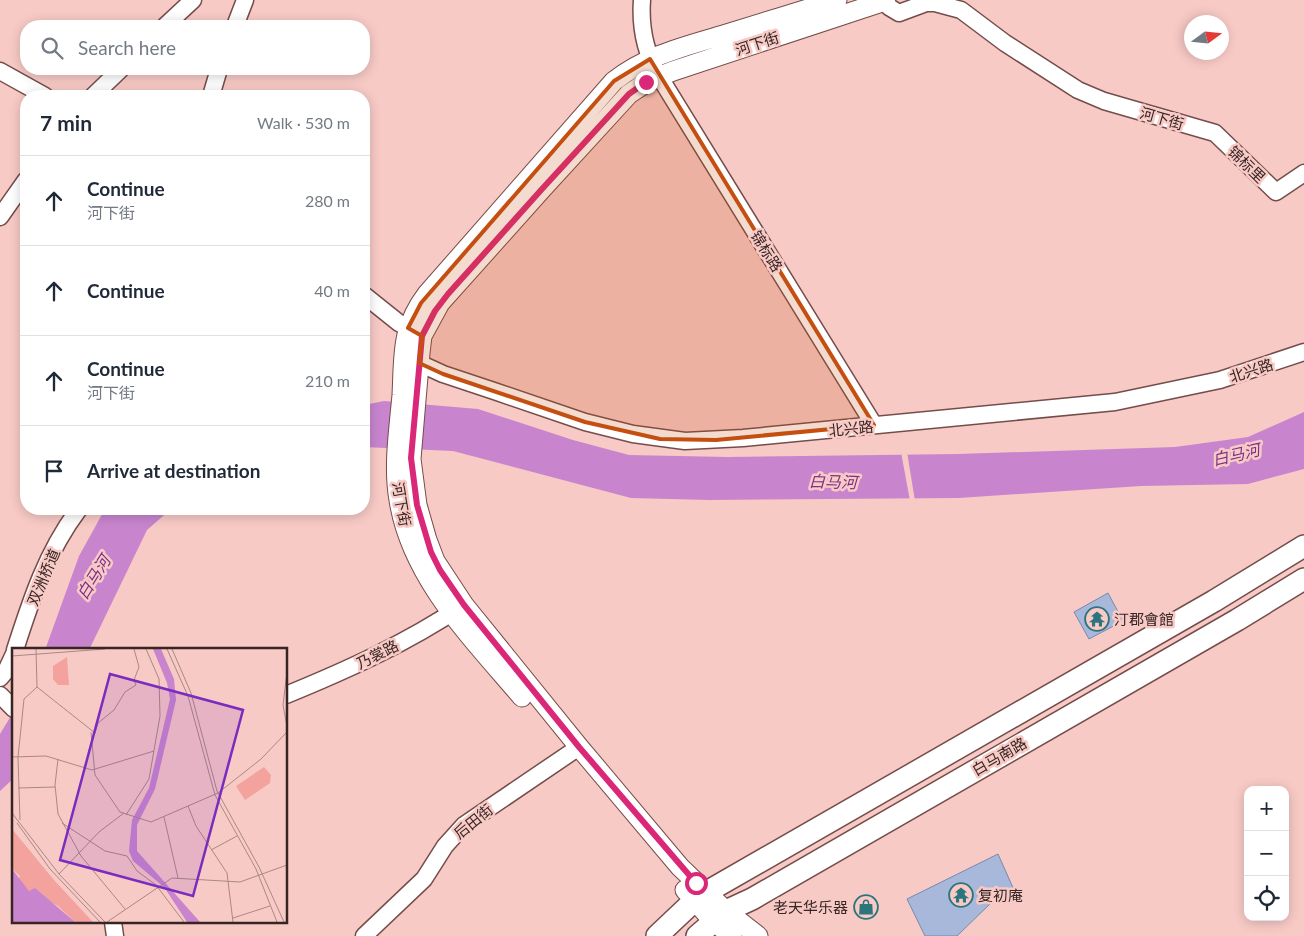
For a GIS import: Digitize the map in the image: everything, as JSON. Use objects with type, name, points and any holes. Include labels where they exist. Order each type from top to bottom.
[{"type":"main road","name":"河下街","points":[[720,916],[700,897],[680,867],[574,750],[458,609],[431,552],[404,459],[416,311],[427,294],[614,81],[634,66],[650,59],[837,0]]},
{"type":"main road","name":"河下街","points":[[415,332],[629,94],[646,82],[658,76],[886,0]]},
{"type":"main road","points":[[657,936],[700,897],[1214,601],[1304,546]]},
{"type":"main road","name":"白马南路","points":[[697,936],[720,916],[1250,612],[1304,579]]},
{"type":"main road","points":[[720,916],[732,936]]},
{"type":"main road","points":[[720,916],[758,936]]},
{"type":"street","points":[[172,20],[193,0]]},
{"type":"street","points":[[238,20],[245,0]]},
{"type":"street","name":"锦标路","points":[[642,0],[644,39],[658,76],[874,425]]},
{"type":"street","name":"河下街","points":[[886,0],[889,7],[899,13],[926,3],[952,7],[968,14],[1005,43],[1086,94],[1215,133]]},
{"type":"street","points":[[0,71],[35,90]]},
{"type":"street","points":[[99,90],[116,75]]},
{"type":"street","points":[[212,90],[217,75]]},
{"type":"street","name":"锦标里","points":[[1215,133],[1276,192],[1304,172]]},
{"type":"street","points":[[0,218],[20,189]]},
{"type":"street","points":[[370,300],[388,315],[415,332]]},
{"type":"street","name":"北兴路","points":[[411,359],[452,377],[585,422],[660,439],[686,441],[716,440],[1115,402],[1220,380],[1304,352]]},
{"type":"street","name":"双洲桥道","points":[[16,648],[39,580],[75,515]]},
{"type":"street","name":"乃裳路","points":[[288,694],[373,657],[458,609]]},
{"type":"street","points":[[0,678],[12,658]]},
{"type":"street","name":"后田街","points":[[364,936],[424,879],[445,846],[464,825],[574,750]]},
{"type":"highlighted area","points":[[650,59],[874,425],[716,440],[660,439],[585,422],[443,374],[419,363],[422,336],[408,328],[421,303],[614,81]]},
{"type":"water","name":"白马河","points":[[384,401],[478,409],[573,440],[629,455],[728,457],[958,454],[1175,447],[1248,437],[1304,412],[1304,469],[1248,484],[1141,486],[959,498],[709,500],[631,498],[453,451],[370,447],[370,404]]},
{"type":"water","name":"白马河","points":[[102,515],[164,515],[147,530],[90,648],[46,648],[79,556]]},
{"type":"water","points":[[12,714],[12,780],[0,791],[0,734]]},
{"type":"pier","points":[[901,452],[907,452],[915,501],[910,501]]},
{"type":"building","points":[[1108,593],[1123,621],[1089,639],[1074,612]]},
{"type":"building","name":"复初庵","points":[[998,854],[1014,890],[993,901],[957,936],[925,936],[907,899]]},
{"type":"place","name":"汀郡會館","points":[[1097,619]]},
{"type":"place","name":"复初庵","points":[[961,895]]},
{"type":"place","name":"老天华乐器","points":[[866,907]]},
{"type":"route","points":[[646,82],[629,94],[448,294],[435,311],[422,336],[411,458],[417,505],[423,528],[434,561],[446,581],[579,747],[680,867],[696,883]]}]
